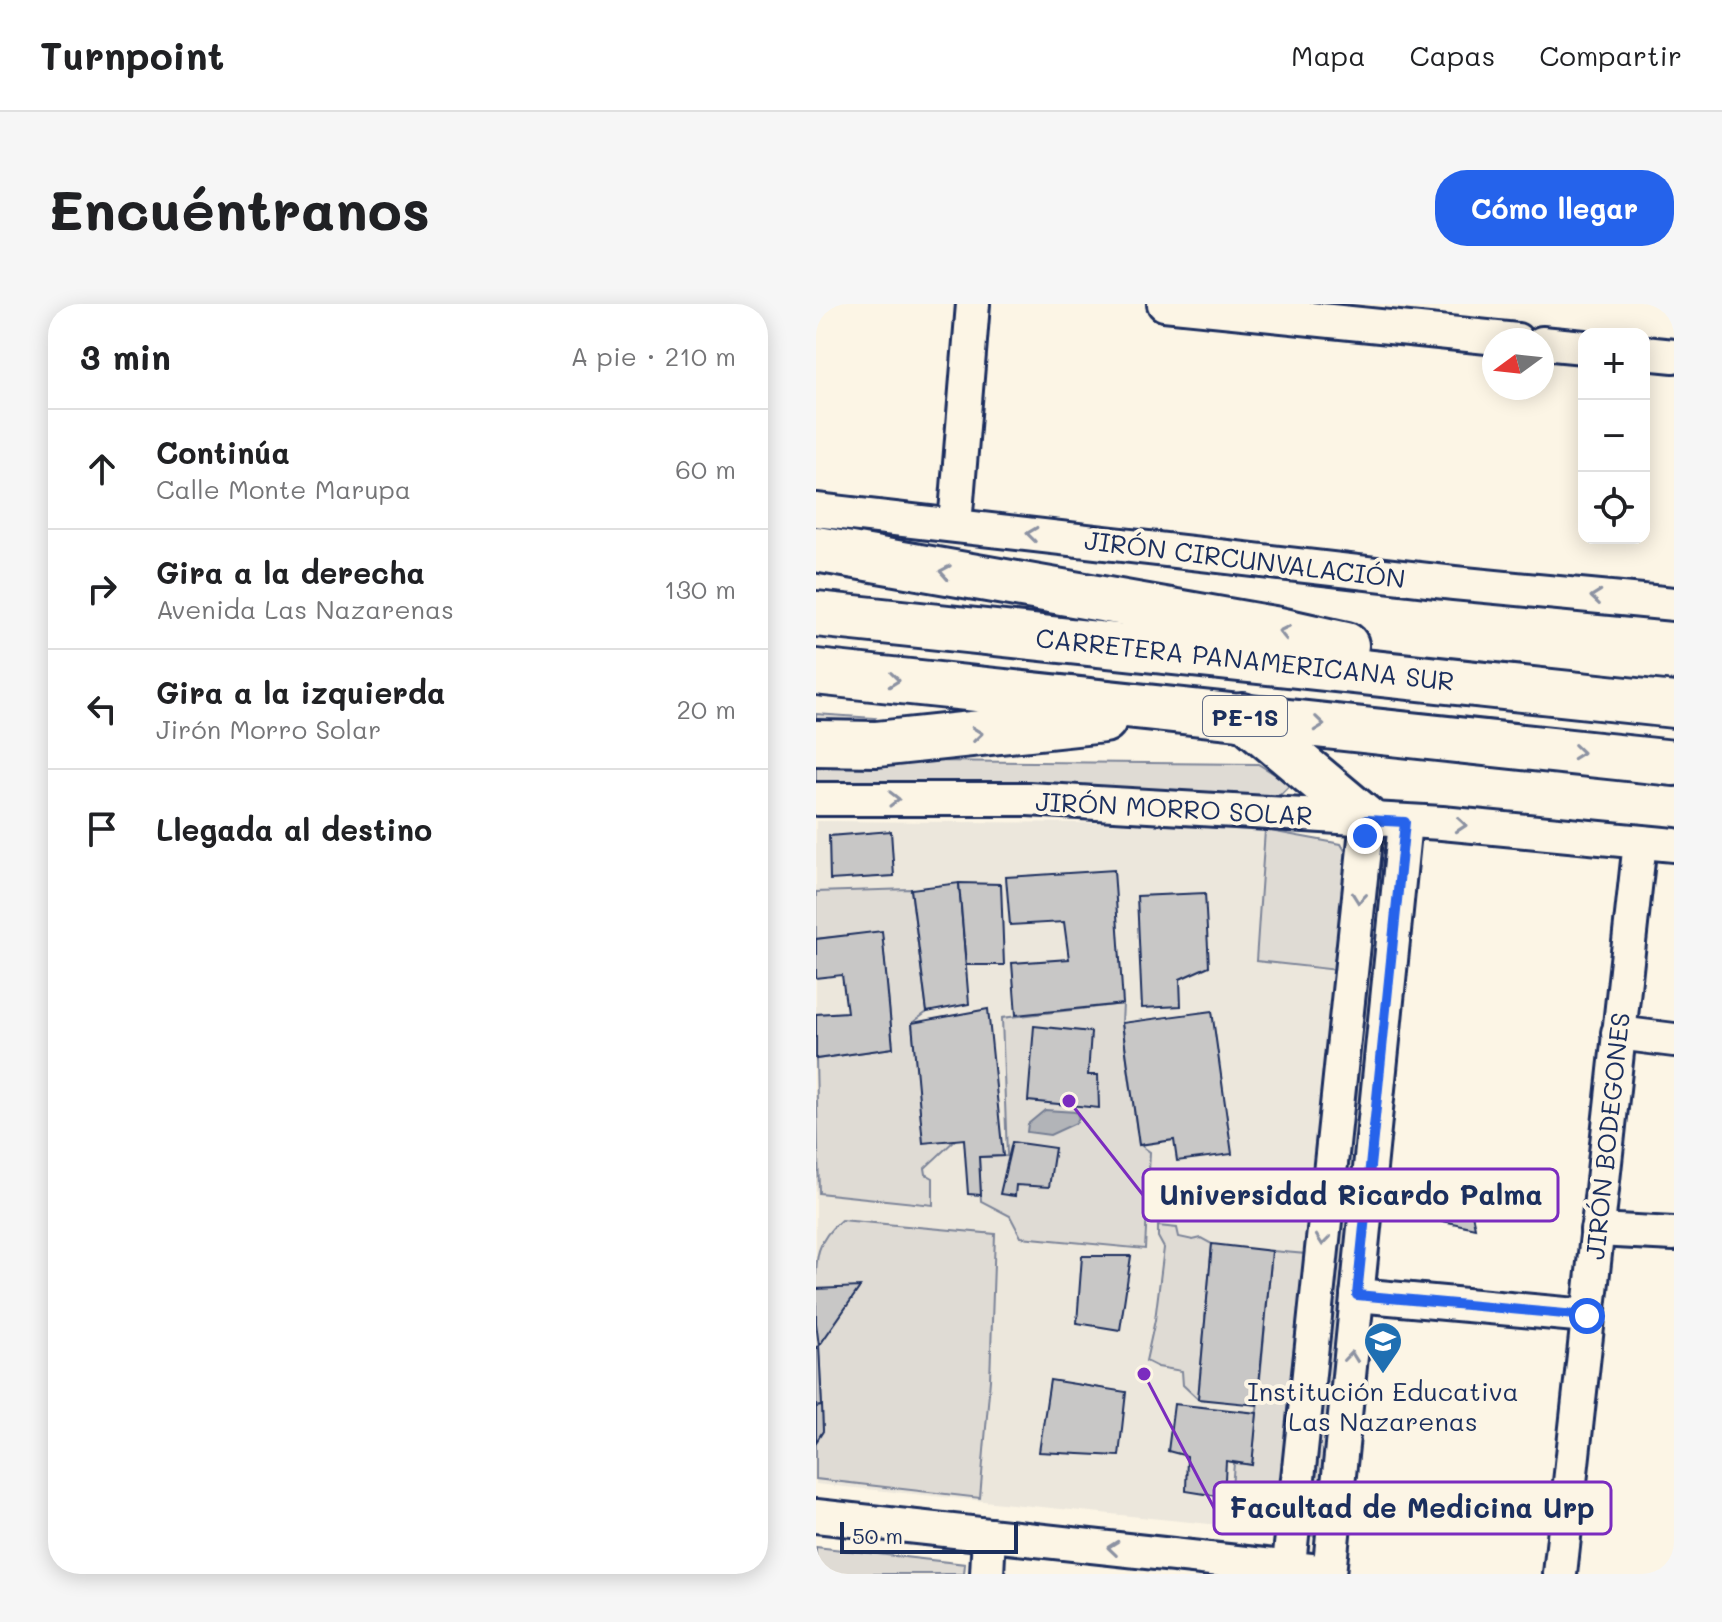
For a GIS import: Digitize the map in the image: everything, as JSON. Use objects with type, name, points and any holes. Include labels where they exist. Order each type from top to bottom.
[{"type":"highway","points":[[816,549],[1279,630],[1552,691]]},
{"type":"highway","name":"CARRETERA PANAMERICANA SUR","points":[[816,614],[1674,705]]},
{"type":"highway","name":"PE-1S","points":[[816,672],[1674,763]]},
{"type":"highway","points":[[816,743],[877,744],[1191,711]]},
{"type":"highway","points":[[1243,716],[1386,821]]},
{"type":"street","points":[[955,525],[973,304]]},
{"type":"street","points":[[1164,304],[1482,336]]},
{"type":"street","points":[[1554,344],[1578,346]]},
{"type":"street","points":[[1650,354],[1674,356]]},
{"type":"street","name":"JIRÓN CIRCUNVALACIÓN","points":[[816,510],[1454,583],[1674,604]]},
{"type":"street","name":"JIRÓN MORRO SOLAR","points":[[816,799],[1028,799],[1442,823],[1674,845]]},
{"type":"street","points":[[816,1516],[1288,1571],[1330,1573],[1357,1295],[1386,821]]},
{"type":"street","points":[[1288,1571],[1386,821]]},
{"type":"street","name":"JIRÓN BODEGONES","points":[[1560,1574],[1640,842]]},
{"type":"street","points":[[1618,1033],[1674,1040]]},
{"type":"street","points":[[1597,1230],[1674,1234]]},
{"type":"street","points":[[1357,1295],[1587,1316]]},
{"type":"street","points":[[987,1574],[989,1535]]},
{"type":"shaded area","points":[[816,714],[875,718],[863,728],[816,727]]},
{"type":"shaded area","points":[[816,760],[1258,764],[1291,784],[1277,798],[816,787]]},
{"type":"shaded area","points":[[816,821],[1098,823],[1265,830],[1341,844],[1349,857],[1279,1531],[816,1484]]},
{"type":"shaded area","points":[[1265,830],[1341,844],[1349,857],[1337,970],[1256,961]]},
{"type":"shaded area","points":[[1375,841],[1390,843],[1318,1536],[1302,1535]]},
{"type":"shaded area","points":[[911,889],[927,1012],[912,1023],[924,1142],[955,1140],[925,1168],[926,1174],[933,1178],[933,1205],[819,1193],[816,1059],[893,1048],[882,932],[816,939],[816,892]]},
{"type":"shaded area","points":[[1123,1004],[1122,1023],[1139,1144],[1150,1152],[1145,1249],[1021,1237],[1010,1216],[981,1201],[979,1157],[1007,1156],[1002,1018]]},
{"type":"shaded area","points":[[1045,1110],[1076,1112],[1079,1118],[1076,1123],[1050,1135],[1027,1132],[1028,1124]]},
{"type":"shaded area","points":[[841,1220],[995,1234],[990,1380],[980,1498],[816,1479],[816,1442],[823,1431],[819,1346],[859,1288],[816,1290],[819,1250],[827,1235]]},
{"type":"shaded area","points":[[1158,1226],[1177,1228],[1179,1237],[1201,1238],[1212,1244],[1198,1399],[1183,1385],[1182,1371],[1158,1367],[1146,1361],[1155,1320],[1164,1248],[1158,1237]]},
{"type":"shaded area","points":[[1272,1251],[1306,1254],[1279,1531],[1252,1528],[1256,1490],[1232,1488],[1234,1463],[1252,1464]]},
{"type":"shaded area","points":[[816,1547],[965,1564],[964,1574],[816,1574]]},
{"type":"building","points":[[891,831],[894,876],[830,880],[829,836]]},
{"type":"building","points":[[1114,870],[1123,1004],[1016,1015],[1012,963],[1069,959],[1064,922],[1010,925],[1006,877]]},
{"type":"building","points":[[959,883],[969,1004],[927,1012],[911,889]]},
{"type":"building","points":[[959,883],[1001,884],[1004,965],[966,965]]},
{"type":"building","points":[[1205,893],[1209,966],[1180,979],[1181,1006],[1142,1008],[1137,896]]},
{"type":"building","points":[[882,931],[893,1048],[816,1059],[816,1014],[847,1012],[842,975],[816,978],[816,939]]},
{"type":"building","points":[[988,1009],[1003,1156],[979,1157],[981,1195],[968,1194],[964,1139],[923,1143],[912,1023]]},
{"type":"building","points":[[1212,1011],[1232,1154],[1177,1161],[1174,1140],[1139,1145],[1122,1023]]},
{"type":"building","points":[[1034,1026],[1091,1032],[1088,1075],[1098,1075],[1099,1108],[1028,1101]]},
{"type":"building","points":[[1012,1142],[1055,1148],[1049,1187],[1016,1185],[1015,1196],[1000,1194]]},
{"type":"building","points":[[1434,1196],[1470,1204],[1475,1228],[1438,1220]]},
{"type":"building","points":[[1212,1244],[1272,1251],[1257,1405],[1198,1399]]},
{"type":"building","points":[[1082,1256],[1131,1256],[1120,1330],[1077,1323]]},
{"type":"building","points":[[860,1287],[819,1346],[816,1289]]},
{"type":"building","points":[[819,1346],[822,1406],[816,1407],[816,1347]]},
{"type":"building","points":[[1050,1380],[1126,1392],[1119,1456],[1039,1452]]},
{"type":"building","points":[[1174,1404],[1257,1413],[1252,1465],[1226,1461],[1224,1497],[1186,1491],[1187,1456],[1168,1451]]},
{"type":"building","points":[[822,1406],[823,1431],[816,1442],[816,1407]]},
{"type":"place","name":"Universidad Ricardo Palma","points":[[1069,1101]]},
{"type":"place","name":"Facultad de Medicina Urp","points":[[1144,1374]]},
{"type":"place","name":"Institución Educativa Las Nazarenas","points":[[1383,1375]]},
{"type":"route","points":[[1365,836],[1367,820],[1405,822],[1357,1295],[1587,1316]]}]
